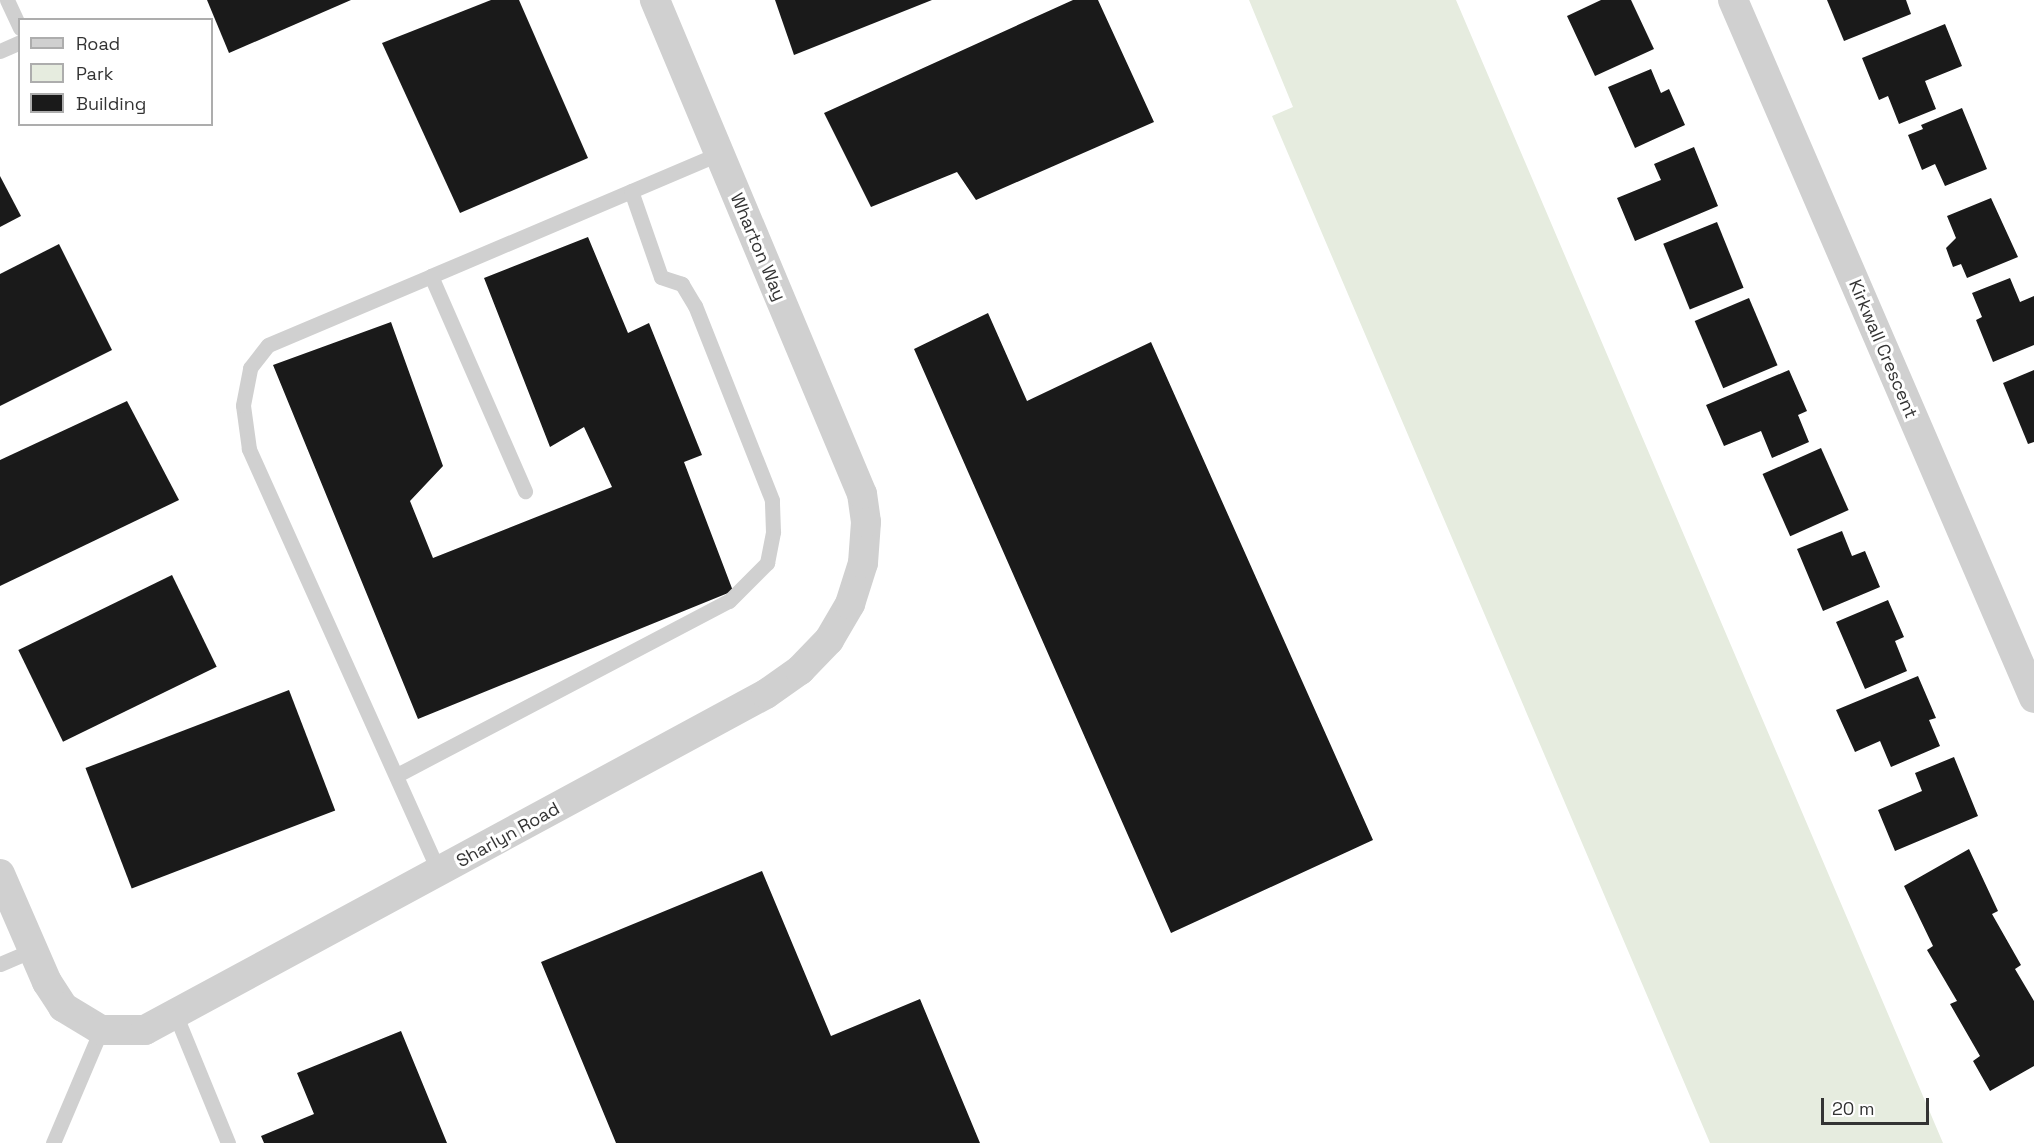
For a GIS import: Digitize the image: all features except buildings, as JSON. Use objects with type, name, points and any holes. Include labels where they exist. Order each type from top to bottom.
[{"type":"street","name":"Wharton Way","points":[[655,0],[862,494]]},
{"type":"street","name":"Kirkwall Crescent","points":[[1733,0],[2034,698]]},
{"type":"street","name":"Sharlyn Road","points":[[0,874],[47,982],[74,1017],[101,1030],[145,1030],[176,1016],[766,694],[800,670],[835,631],[858,584],[867,522],[862,494]]},
{"type":"lane","points":[[7,0],[18,24]]},
{"type":"lane","points":[[0,51],[18,43]]},
{"type":"lane","points":[[440,872],[249,449],[243,405],[250,368],[268,345],[719,154]]},
{"type":"lane","points":[[397,775],[729,602],[767,562],[773,532],[772,500],[695,306],[682,284],[661,277],[631,191]]},
{"type":"lane","points":[[431,276],[525,491]]},
{"type":"lane","points":[[0,964],[33,950]]},
{"type":"lane","points":[[176,1016],[228,1143]]},
{"type":"lane","points":[[52,1143],[101,1030]]},
{"type":"green space","points":[[1249,0],[1456,0],[1943,1143],[1710,1143],[1272,116],[1293,107]]}]
